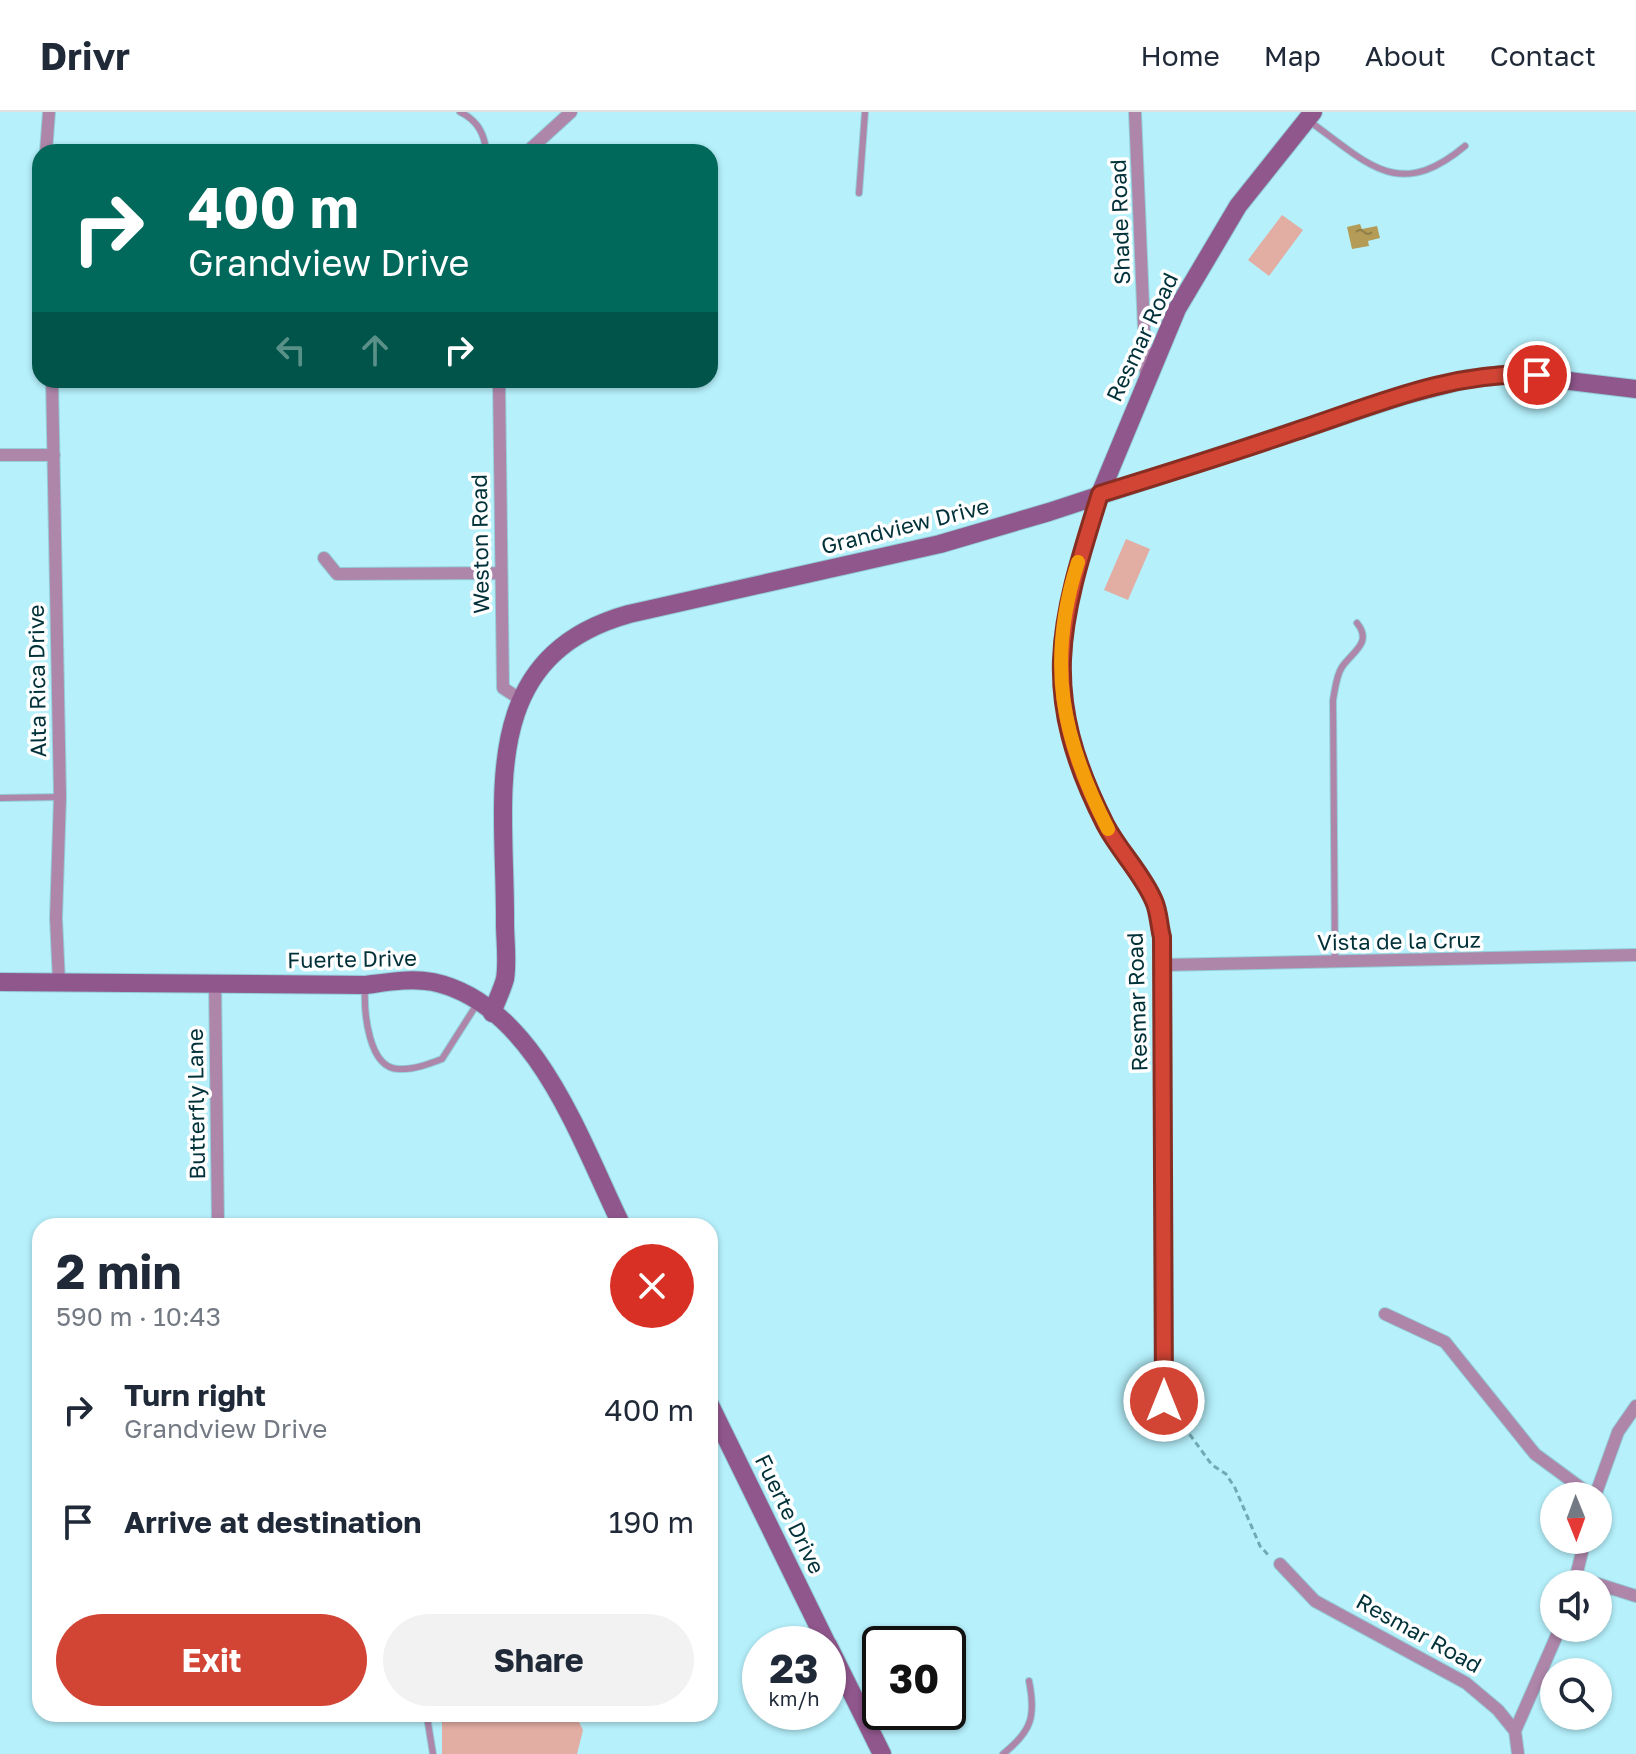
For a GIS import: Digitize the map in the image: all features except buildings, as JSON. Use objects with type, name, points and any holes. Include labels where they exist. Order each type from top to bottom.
[{"type":"street","points":[[47,144],[49,112]]},
{"type":"street","points":[[536,144],[571,112]]},
{"type":"street","name":"Shade Road","points":[[1135,112],[1146,379]]},
{"type":"street","name":"Resmar Road","points":[[1164,1401],[1162,937],[1155,902],[1108,829],[1085,784],[1063,711],[1060,659],[1073,579],[1100,494],[1177,309],[1238,206],[1310,116]]},
{"type":"street","name":"Grandview Drive","points":[[486,1008],[505,978],[504,751],[520,699],[539,669],[565,644],[611,619],[940,544],[1405,395],[1467,379],[1511,374],[1636,389]]},
{"type":"street","name":"Alta Rica Drive","points":[[52,388],[60,797],[56,918],[59,982]]},
{"type":"street","name":"Weston Road","points":[[499,388],[499,573],[503,688],[520,699]]},
{"type":"street","points":[[0,455],[54,455]]},
{"type":"street","points":[[324,558],[337,574],[499,573]]},
{"type":"street","name":"Vista de la Cruz","points":[[1162,965],[1636,955]]},
{"type":"street","name":"Fuerte Drive","points":[[0,982],[366,985],[407,980],[435,983],[486,1008],[544,1066],[618,1218]]},
{"type":"street","name":"Butterfly Lane","points":[[215,982],[218,1218]]},
{"type":"street","points":[[1385,1314],[1445,1342],[1535,1454],[1574,1482]]},
{"type":"street","points":[[1599,1482],[1618,1432],[1636,1406]]},
{"type":"street","name":"Fuerte Drive","points":[[718,1421],[819,1626]]},
{"type":"street","name":"Resmar Road","points":[[1280,1564],[1315,1601],[1466,1683],[1498,1710],[1515,1731]]},
{"type":"street","points":[[1612,1590],[1636,1596]]},
{"type":"street","points":[[1518,1754],[1515,1731],[1554,1642]]},
{"type":"street","name":"Fuerte Drive","points":[[846,1681],[882,1754]]},
{"type":"lane","points":[[460,112],[471,117],[485,138],[485,144]]},
{"type":"lane","points":[[859,193],[865,112]]},
{"type":"lane","points":[[1310,116],[1371,165],[1396,175],[1417,174],[1432,169],[1465,146]]},
{"type":"lane","points":[[1335,962],[1333,700],[1341,668],[1360,651],[1363,639],[1357,623]]},
{"type":"lane","points":[[0,798],[60,797]]},
{"type":"lane","points":[[366,985],[364,1005],[372,1043],[384,1064],[397,1070],[442,1059],[486,1008]]},
{"type":"lane","points":[[1003,1754],[1024,1734],[1035,1711],[1029,1681]]},
{"type":"lane","points":[[428,1722],[433,1754]]},
{"type":"path","points":[[1164,1401],[1212,1465],[1226,1474],[1260,1546],[1280,1564]]},
{"type":"shaded area","points":[[1282,215],[1303,230],[1269,276],[1248,260]]},
{"type":"shaded area","points":[[1126,539],[1150,549],[1128,600],[1104,590]]},
{"type":"shaded area","points":[[442,1722],[579,1722],[583,1730],[577,1754],[442,1754]]},
{"type":"water","points":[[1360,224],[1362,229],[1377,226],[1380,238],[1368,241],[1369,246],[1352,249],[1347,227]]},
{"type":"slow traffic","points":[[1078,562],[1060,659],[1063,711],[1085,784],[1108,829]]},
{"type":"route","points":[[1164,1401],[1162,937],[1155,902],[1108,829],[1085,784],[1063,711],[1060,659],[1073,579],[1100,494],[1405,395],[1467,379],[1511,374],[1537,375]]}]
